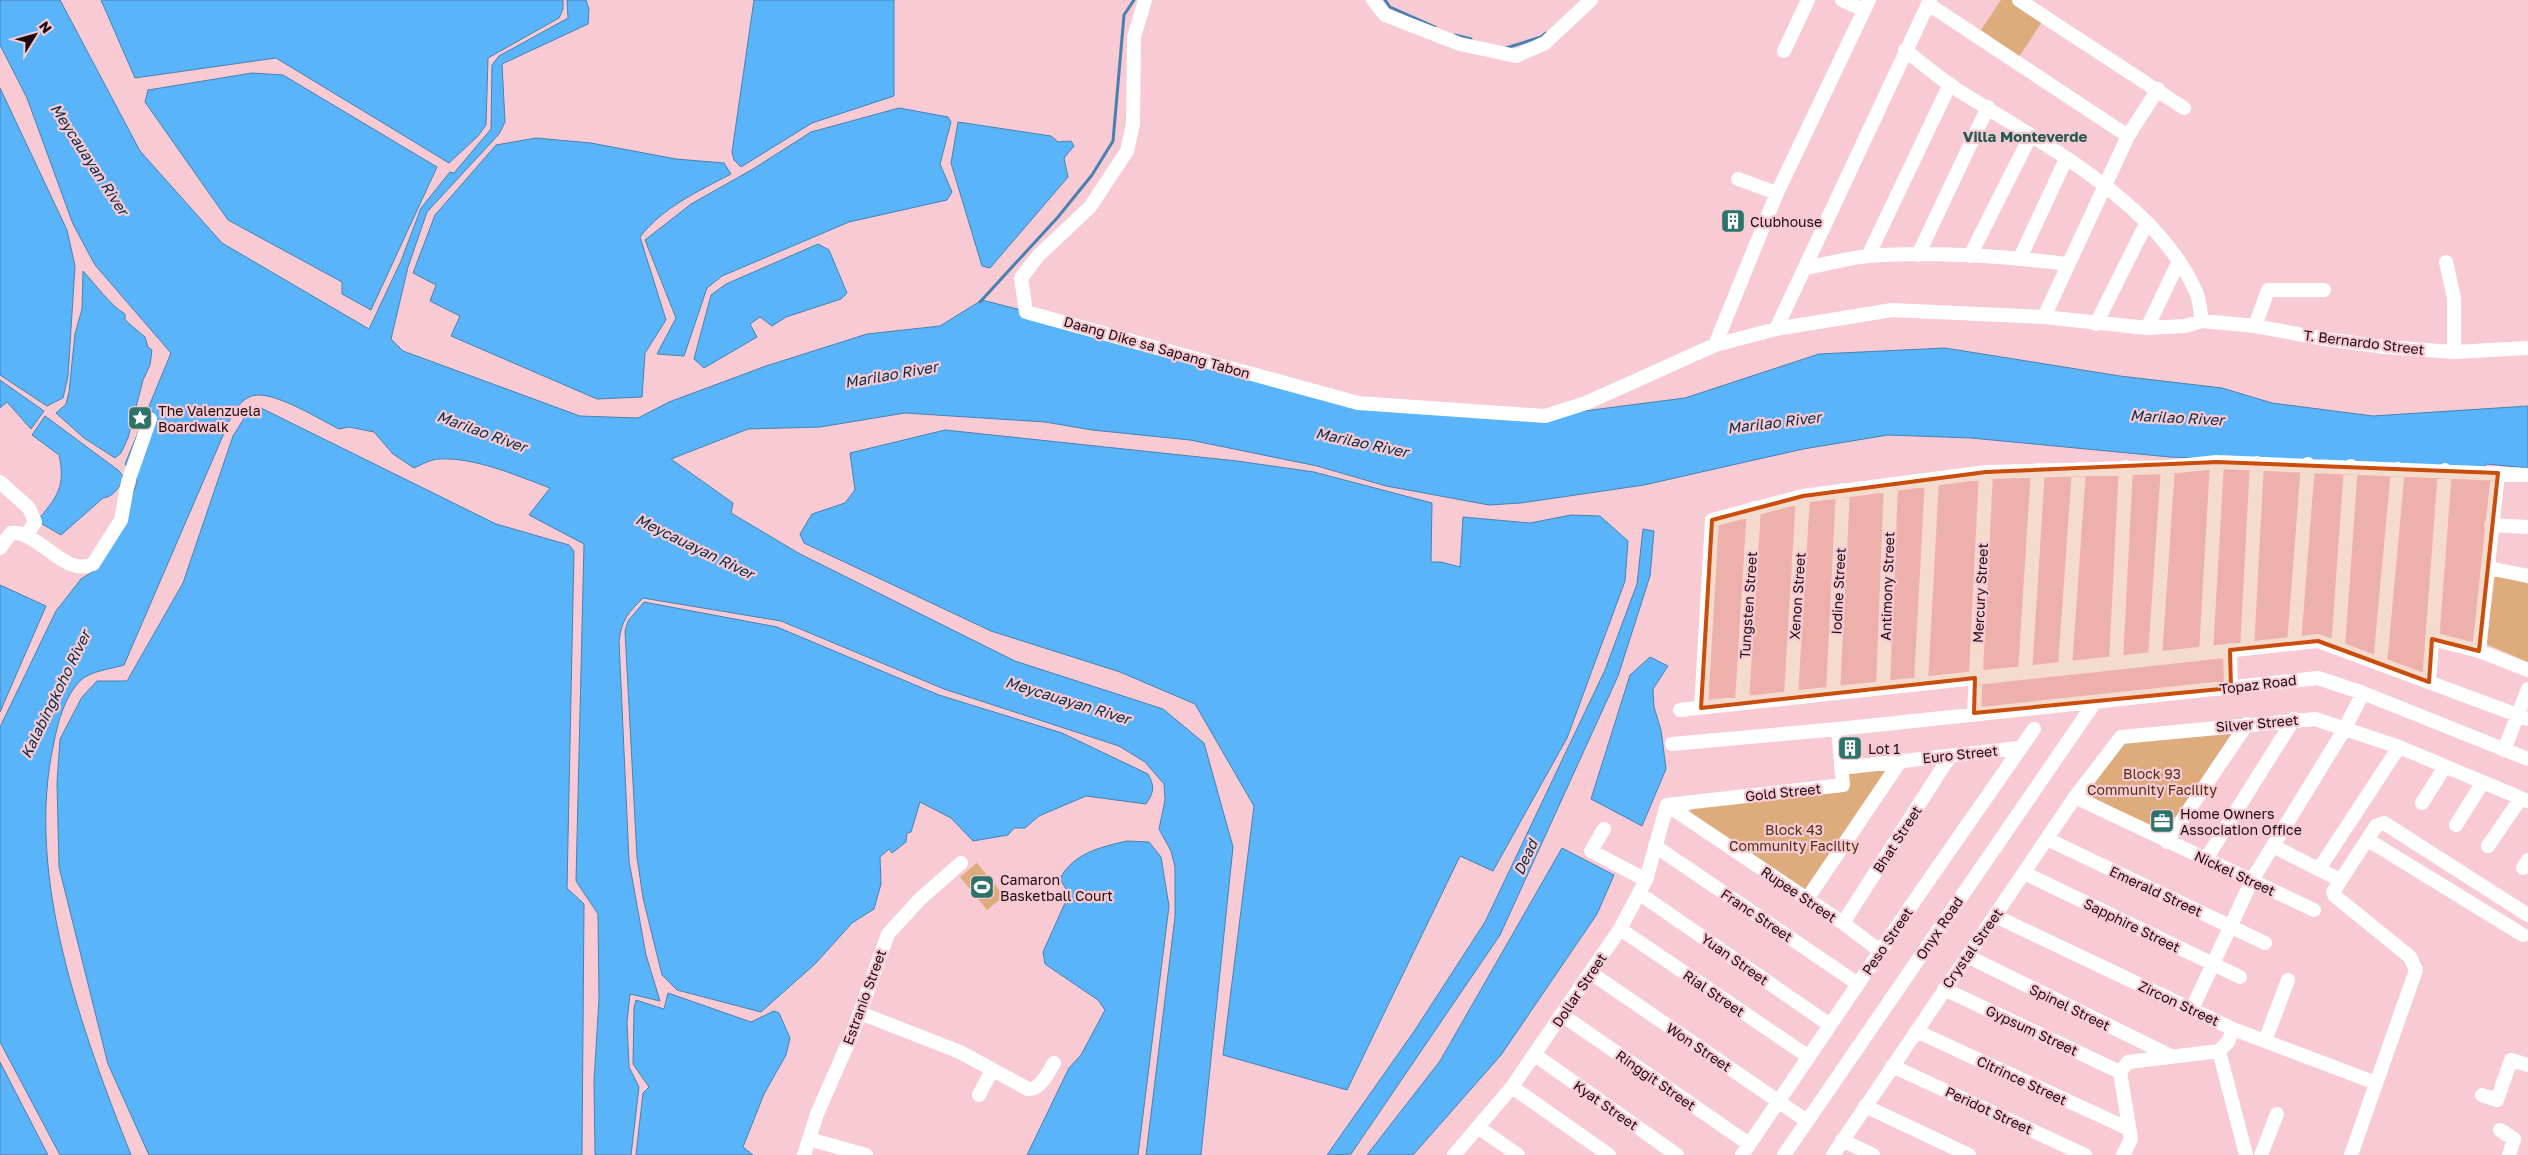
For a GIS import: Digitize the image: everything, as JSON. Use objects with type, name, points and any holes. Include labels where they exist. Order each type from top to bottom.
[{"type":"street","name":"Daang Dike sa Sapang Tabon","points":[[1145,0],[1134,36],[1133,124],[1127,151],[1090,207],[1039,255],[1021,278],[1026,312],[1358,403],[1545,416],[1586,403],[1631,382]]},
{"type":"street","points":[[1373,0],[1385,15],[1460,44],[1516,56],[1545,43],[1591,0]]},
{"type":"street","points":[[1784,51],[1808,0]]},
{"type":"street","points":[[1715,345],[1777,194],[1866,5],[1842,0]]},
{"type":"street","points":[[2019,0],[2158,89],[2184,108]]},
{"type":"street","points":[[1776,329],[1929,2],[2128,136]]},
{"type":"street","points":[[1905,50],[1950,84],[2031,135],[2105,186],[2147,222],[2179,261],[2197,293],[2202,321]]},
{"type":"street","points":[[1868,256],[1950,84]]},
{"type":"street","points":[[2044,317],[2128,136],[2158,89]]},
{"type":"street","points":[[1918,255],[1988,107]]},
{"type":"street","points":[[1970,256],[2031,135]]},
{"type":"street","points":[[2020,258],[2066,159]]},
{"type":"street","points":[[1738,179],[1777,194]]},
{"type":"street","points":[[2096,324],[2147,222]]},
{"type":"street","points":[[1806,268],[1868,256],[1918,255],[2020,258],[2067,264]]},
{"type":"street","points":[[2147,328],[2179,261]]},
{"type":"street","points":[[2446,262],[2454,298],[2454,352]]},
{"type":"street","points":[[2255,326],[2268,290],[2324,290]]},
{"type":"street","name":"T. Bernardo Street","points":[[1631,382],[1715,345],[1776,329],[1892,310],[2044,317],[2147,328],[2185,326],[2202,321],[2255,326],[2342,342],[2454,352],[2528,348]]},
{"type":"street","points":[[0,548],[11,533],[26,536],[40,546],[77,565],[87,566],[93,564],[121,520],[128,482],[150,419]]},
{"type":"street","points":[[2206,653],[2217,462]]},
{"type":"street","points":[[1701,708],[1712,520],[1754,508],[1803,496],[1986,472],[2168,466],[2217,462],[2308,464],[2528,475]]},
{"type":"street","points":[[2246,649],[2256,463]]},
{"type":"street","points":[[2294,644],[2308,464]]},
{"type":"street","points":[[2155,658],[2168,466]]},
{"type":"street","points":[[2338,648],[2351,466]]},
{"type":"street","points":[[2116,662],[2126,467]]},
{"type":"street","points":[[2065,667],[2079,469]]},
{"type":"street","points":[[2380,664],[2398,469]]},
{"type":"street","points":[[2025,672],[2038,470]]},
{"type":"street","points":[[2430,682],[2446,470]]},
{"type":"street","name":"Mercury Street","points":[[1974,713],[1986,472]]},
{"type":"street","points":[[2479,651],[2498,473]]},
{"type":"street","points":[[1921,683],[1932,479]]},
{"type":"street","points":[[0,482],[33,513],[35,522],[26,536]]},
{"type":"street","name":"Antimony Street","points":[[1882,688],[1891,484]]},
{"type":"street","name":"Iodine Street","points":[[1833,693],[1843,490]]},
{"type":"street","name":"Xenon Street","points":[[1790,696],[1803,496]]},
{"type":"street","name":"Tungsten Street","points":[[1742,702],[1754,508]]},
{"type":"street","points":[[2492,525],[2528,527]]},
{"type":"street","points":[[2488,568],[2528,576]]},
{"type":"street","points":[[2432,639],[2479,651],[2528,670]]},
{"type":"street","points":[[1680,710],[1790,696],[1882,688],[2318,641],[2523,717]]},
{"type":"street","points":[[2230,650],[2231,688]]},
{"type":"street","name":"Topaz Road","points":[[1974,713],[2318,678],[2363,693],[2528,759]]},
{"type":"street","points":[[2504,750],[2523,717],[2528,689]]},
{"type":"street","points":[[2192,1009],[2252,880],[2344,730],[2363,693]]},
{"type":"street","name":"Onyx Road","points":[[1784,1155],[2096,702]]},
{"type":"street","points":[[1672,744],[1838,729],[1974,713]]},
{"type":"street","points":[[2206,859],[2294,719]]},
{"type":"street","name":"Silver Street","points":[[2114,744],[2121,737],[2294,719],[2315,719],[2399,748],[2524,799]]},
{"type":"street","points":[[2167,842],[2247,724]]},
{"type":"street","name":"Gold Street","points":[[1667,805],[1843,785],[1838,729]]},
{"type":"street","name":"Peso Street","points":[[1746,1150],[1880,951],[2034,729]]},
{"type":"street","name":"Crystal Street","points":[[1832,1155],[2046,839],[2114,744]]},
{"type":"street","name":"Euro Street","points":[[1841,768],[2019,748]]},
{"type":"street","points":[[2319,869],[2399,748]]},
{"type":"street","name":"Bhat Street","points":[[1843,923],[1950,756]]},
{"type":"street","points":[[1807,899],[1901,760]]},
{"type":"street","points":[[2422,803],[2445,767]]},
{"type":"street","points":[[2456,825],[2483,782]]},
{"type":"street","name":"Nickel Street","points":[[2075,797],[2314,910]]},
{"type":"street","points":[[2488,846],[2524,799]]},
{"type":"street","name":"Rupee Street","points":[[1667,805],[1843,923],[1880,951]]},
{"type":"street","name":"Dollar Street","points":[[1454,1155],[1512,1088],[1620,929],[1646,880],[1667,805]]},
{"type":"street","points":[[2351,1155],[2416,970],[2410,957],[2335,896],[2333,892],[2376,826],[2384,823],[2528,915]]},
{"type":"street","points":[[1604,829],[1591,851],[1646,880]]},
{"type":"street","name":"Emerald Street","points":[[2046,839],[2266,943]]},
{"type":"street","points":[[2368,840],[2523,935]]},
{"type":"street","name":"Franc Street","points":[[1656,846],[1858,984]]},
{"type":"street","points":[[2273,846],[2334,878]]},
{"type":"street","name":"Estranio Street","points":[[804,1155],[817,1114],[860,1013],[888,934],[920,899],[962,863]]},
{"type":"street","name":"Sapphire Street","points":[[2024,873],[2240,977]]},
{"type":"street","name":"Yuan Street","points":[[1640,894],[1830,1025]]},
{"type":"street","name":"Zircon Street","points":[[1995,916],[2233,1029],[2368,1080]]},
{"type":"street","name":"Rial Street","points":[[1620,929],[1809,1057]]},
{"type":"street","name":"Spinel Street","points":[[1967,956],[2173,1058]]},
{"type":"street","name":"Won Street","points":[[1591,973],[1807,1122]]},
{"type":"street","points":[[2265,1041],[2288,980]]},
{"type":"street","name":"Gypsum Street","points":[[1944,989],[2120,1072]]},
{"type":"street","points":[[860,1013],[960,1052],[1032,1089],[1040,1084],[1054,1063]]},
{"type":"street","name":"Ringgit Street","points":[[1562,1015],[1746,1150]]},
{"type":"street","points":[[2123,1155],[2131,1139],[2120,1072],[2128,1062],[2218,1051],[2228,1042],[2233,1029]]},
{"type":"street","name":"Citrince Street","points":[[1916,1030],[2129,1129]]},
{"type":"street","points":[[2218,1051],[2246,1155]]},
{"type":"street","name":"Kyat Street","points":[[1535,1055],[1677,1155]]},
{"type":"street","points":[[2482,1095],[2497,1100],[2511,1060],[2528,1065]]},
{"type":"street","name":"Peridot Street","points":[[1892,1066],[2085,1155]]},
{"type":"street","points":[[979,1095],[992,1070]]},
{"type":"street","points":[[1512,1088],[1609,1155]]},
{"type":"street","points":[[1865,1106],[1969,1155]]},
{"type":"street","points":[[2262,1155],[2277,1114]]},
{"type":"street","points":[[1478,1127],[1518,1155]]},
{"type":"street","points":[[2500,1130],[2514,1138],[2508,1155]]},
{"type":"street","points":[[809,1139],[866,1155]]},
{"type":"street","points":[[1842,1140],[1873,1155]]},
{"type":"highlighted area","points":[[2217,462],[2498,473],[2479,651],[2432,639],[2429,682],[2318,641],[2230,650],[2231,688],[1974,713],[1975,678],[1701,708],[1712,520],[1803,496],[1986,472]]},
{"type":"green space","points":[[2001,0],[2012,0],[2043,20],[2019,57],[1981,30]]},
{"type":"green space","points":[[2495,575],[2521,580],[2528,584],[2528,662],[2486,644]]},
{"type":"green space","name":"Block 93 Community Facility","points":[[2232,733],[2165,834],[2086,794],[2119,746],[2127,743]]},
{"type":"green space","name":"Block 43 Community Facility","points":[[1890,767],[1805,892],[1693,818],[1690,810],[1697,807],[1848,791],[1848,772]]},
{"type":"green space","name":"Camaron Basketball Court","points":[[977,863],[1004,896],[987,910],[960,877]]},
{"type":"water","points":[[0,0],[60,0],[140,151],[222,243],[369,329],[401,261],[421,208],[450,172],[454,173],[491,129],[492,65],[499,56],[568,18],[567,0],[586,0],[589,9],[588,24],[502,64],[505,122],[499,134],[427,212],[408,267],[391,339],[403,351],[580,416],[638,418],[669,402],[766,366],[867,334],[940,326],[982,300],[1401,408],[1545,416],[1685,398],[1819,354],[1945,348],[2120,376],[2222,388],[2272,403],[2373,416],[2528,406],[2528,468],[2486,464],[2484,469],[2170,457],[1971,438],[1888,435],[1803,449],[1644,485],[1521,503],[1489,505],[1386,486],[1317,466],[1190,440],[1092,430],[1045,422],[905,413],[820,427],[748,429],[671,459],[733,503],[731,513],[800,554],[1015,661],[1163,709],[1204,743],[1233,847],[1201,1155],[1146,1155],[1175,917],[1175,867],[1171,851],[1159,829],[1165,800],[1164,784],[1145,762],[1119,746],[944,689],[781,621],[643,598],[626,617],[619,641],[629,861],[646,955],[660,1001],[630,994],[627,1022],[629,1067],[639,1087],[631,1155],[595,1155],[594,1081],[599,999],[598,914],[576,881],[584,544],[529,515],[550,488],[496,468],[467,461],[437,459],[414,468],[393,454],[374,432],[349,427],[339,429],[276,398],[257,395],[248,397],[231,417],[124,665],[96,672],[85,677],[75,686],[63,709],[54,742],[47,793],[46,846],[52,899],[77,1005],[112,1107],[131,1155],[60,1155],[0,1042],[0,727],[56,611],[81,579],[94,571],[122,524],[137,482],[136,476],[125,464],[171,353],[95,265],[73,224],[27,98],[0,45]]},
{"type":"water","points":[[101,0],[563,0],[563,9],[559,18],[488,58],[486,125],[478,136],[449,163],[276,58],[135,78]]},
{"type":"water","points":[[754,0],[894,0],[894,96],[812,123],[741,167],[734,160],[732,152]]},
{"type":"water","points":[[252,73],[283,75],[437,167],[371,310],[342,294],[342,282],[228,220],[145,102],[148,90]]},
{"type":"water","points":[[0,88],[67,230],[75,266],[68,376],[63,398],[47,406],[0,375]]},
{"type":"water","points":[[899,108],[948,117],[951,122],[940,164],[952,192],[947,200],[849,222],[722,276],[707,288],[684,356],[657,354],[676,318],[645,240],[691,204],[753,169],[811,132]]},
{"type":"water","points":[[958,122],[1051,136],[1058,142],[1071,141],[1074,146],[1064,158],[1068,177],[990,268],[982,266],[951,163]]},
{"type":"water","points":[[536,138],[591,143],[676,159],[724,163],[731,174],[670,208],[649,226],[640,237],[666,320],[645,353],[642,397],[597,399],[451,336],[460,316],[430,301],[436,285],[413,273],[435,215],[496,145]]},
{"type":"water","points":[[818,244],[829,250],[847,293],[841,299],[786,317],[772,326],[760,317],[750,324],[757,337],[704,368],[694,359],[711,295],[726,284]]},
{"type":"water","points":[[83,271],[109,300],[125,314],[125,320],[145,337],[148,347],[152,350],[150,365],[143,380],[128,438],[121,453],[115,458],[84,438],[56,413],[66,404],[69,392],[75,334],[82,309]]},
{"type":"water","points":[[0,380],[44,411],[31,429],[7,402],[0,408]]},
{"type":"water","points":[[257,406],[496,524],[569,545],[574,551],[567,888],[584,904],[582,1155],[149,1155],[108,1064],[59,867],[57,783],[60,739],[82,697],[97,681],[127,681],[183,583],[233,436],[250,409]]},
{"type":"water","points":[[45,416],[118,470],[124,477],[113,494],[103,498],[61,535],[37,521],[55,498],[61,475],[59,455],[32,435]]},
{"type":"water","points":[[945,430],[1237,461],[1314,472],[1432,503],[1431,562],[1441,562],[1460,567],[1463,517],[1530,523],[1571,515],[1600,516],[1628,541],[1625,581],[1567,738],[1493,871],[1460,856],[1347,1090],[1223,1055],[1254,806],[1195,704],[1120,672],[991,631],[804,543],[800,534],[812,514],[845,503],[855,490],[850,453]]},
{"type":"water","name":"Dead","points":[[1643,529],[1654,531],[1650,576],[1618,676],[1500,935],[1351,1154],[1327,1155],[1415,1030],[1485,922],[1605,670],[1637,584]]},
{"type":"water","points":[[0,585],[46,606],[0,712]]},
{"type":"water","points":[[644,602],[777,627],[939,695],[1062,733],[1148,774],[1153,786],[1151,796],[1146,804],[1086,796],[1039,816],[1025,828],[1014,828],[1008,835],[973,841],[951,818],[920,802],[911,832],[907,833],[906,842],[892,853],[889,849],[880,857],[881,884],[874,909],[852,923],[815,964],[761,1012],[677,990],[662,975],[643,898],[637,857],[625,631],[628,621]]},
{"type":"water","points":[[1650,657],[1668,666],[1653,689],[1654,707],[1661,730],[1666,769],[1642,826],[1591,799],[1630,675]]},
{"type":"water","points":[[1127,841],[1149,842],[1161,857],[1169,906],[1138,1155],[1027,1155],[1069,1068],[1081,1055],[1105,1010],[1098,1000],[1045,964],[1043,952],[1069,894],[1060,879],[1072,863],[1080,857],[1089,852]]},
{"type":"water","points":[[1562,848],[1614,875],[1597,914],[1501,1055],[1413,1155],[1367,1155],[1440,1061]]},
{"type":"water","points":[[668,993],[751,1022],[774,1011],[779,1013],[790,1038],[786,1055],[764,1094],[743,1147],[753,1155],[636,1155],[643,1093],[649,1087],[633,1064],[634,1008],[636,1000],[664,1009]]},
{"type":"water","points":[[0,1062],[48,1155],[0,1155]]},
{"type":"waterway","points":[[980,302],[1058,217],[1092,175],[1113,141],[1124,15],[1134,0]]},
{"type":"waterway","points":[[1385,0],[1390,7],[1435,27]]},
{"type":"waterway","points":[[1506,48],[1541,37],[1546,33]]},
{"type":"waterway","points":[[1455,35],[1471,39]]},
{"type":"place","name":"Clubhouse","points":[[1733,221]]},
{"type":"place","name":"The Valenzuela Boardwalk","points":[[140,418]]},
{"type":"place","name":"Lot 1","points":[[1850,748]]},
{"type":"place","name":"Home Owners Association Office","points":[[2162,821]]},
{"type":"place","name":"Camaron Basketball Court","points":[[982,887]]},
{"type":"district","name":"Villa Monteverde","points":[[2025,136]]},
{"type":"water label","name":"Meycauayan River","points":[[90,159]]},
{"type":"water label","name":"Marilao River","points":[[891,374]]},
{"type":"water label","name":"Marilao River","points":[[2177,417]]},
{"type":"water label","name":"Marilao River","points":[[1774,422]]},
{"type":"water label","name":"Marilao River","points":[[482,431]]},
{"type":"water label","name":"Marilao River","points":[[1362,442]]},
{"type":"water label","name":"Meycauayan River","points":[[695,546]]},
{"type":"water label","name":"Kalabingkoho River","points":[[55,694]]},
{"type":"water label","name":"Meycauayan River","points":[[1068,700]]}]
